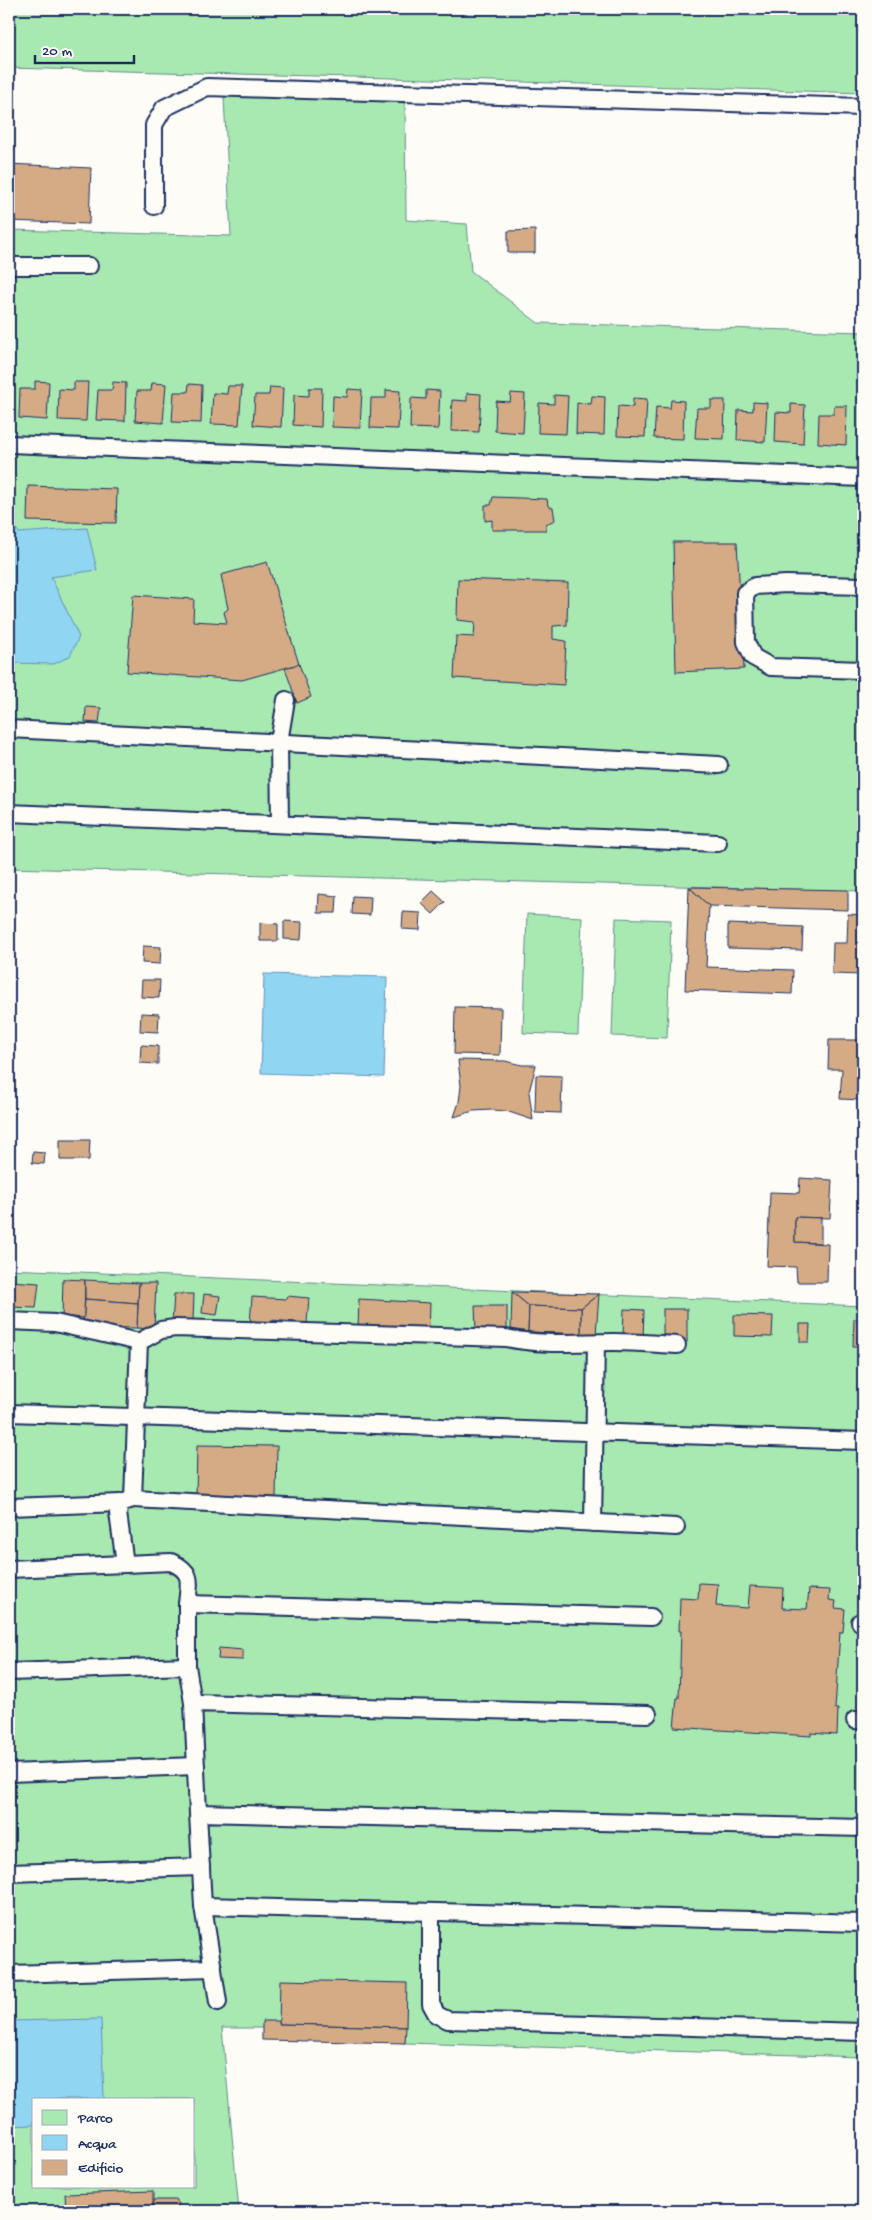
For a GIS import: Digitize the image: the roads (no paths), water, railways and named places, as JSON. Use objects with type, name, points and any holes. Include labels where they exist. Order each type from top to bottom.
[{"type":"lane","points":[[154,206],[154,125],[164,108],[207,87],[863,107]]},
{"type":"lane","points":[[9,266],[89,266]]},
{"type":"lane","points":[[9,444],[863,478]]},
{"type":"lane","points":[[863,586],[786,584],[755,586],[745,593],[746,642],[754,657],[771,667],[863,670]]},
{"type":"lane","points":[[280,824],[279,742],[286,700]]},
{"type":"lane","points":[[9,729],[719,765]]},
{"type":"lane","points":[[9,813],[718,843]]},
{"type":"lane","points":[[9,1321],[55,1323],[139,1342],[160,1330],[175,1328],[506,1338],[528,1342],[677,1345]]},
{"type":"lane","points":[[125,1564],[118,1512],[127,1501],[136,1418],[139,1342]]},
{"type":"lane","points":[[593,1523],[596,1343]]},
{"type":"lane","points":[[9,1412],[136,1418],[863,1441]]},
{"type":"lane","points":[[9,1507],[127,1501],[676,1527]]},
{"type":"lane","points":[[9,1569],[171,1562],[184,1567],[189,1580],[187,1666],[193,1703],[203,1906],[218,2002]]},
{"type":"lane","points":[[187,1604],[651,1617]]},
{"type":"lane","points":[[9,1672],[187,1666]]},
{"type":"lane","points":[[193,1703],[648,1714]]},
{"type":"lane","points":[[9,1773],[196,1766]]},
{"type":"lane","points":[[198,1813],[863,1828]]},
{"type":"lane","points":[[9,1873],[201,1867]]},
{"type":"lane","points":[[203,1906],[863,1923]]},
{"type":"lane","points":[[431,1912],[431,2004],[437,2015],[448,2020],[863,2032]]},
{"type":"lane","points":[[9,1974],[212,1968]]},
{"type":"water","points":[[9,517],[19,533],[87,528],[97,570],[51,577],[79,637],[70,656],[54,664],[9,663]]},
{"type":"water","points":[[264,974],[387,977],[384,1077],[261,1073]]},
{"type":"water","points":[[101,2019],[104,2098],[32,2098],[32,2125],[9,2126],[9,2021]]}]
